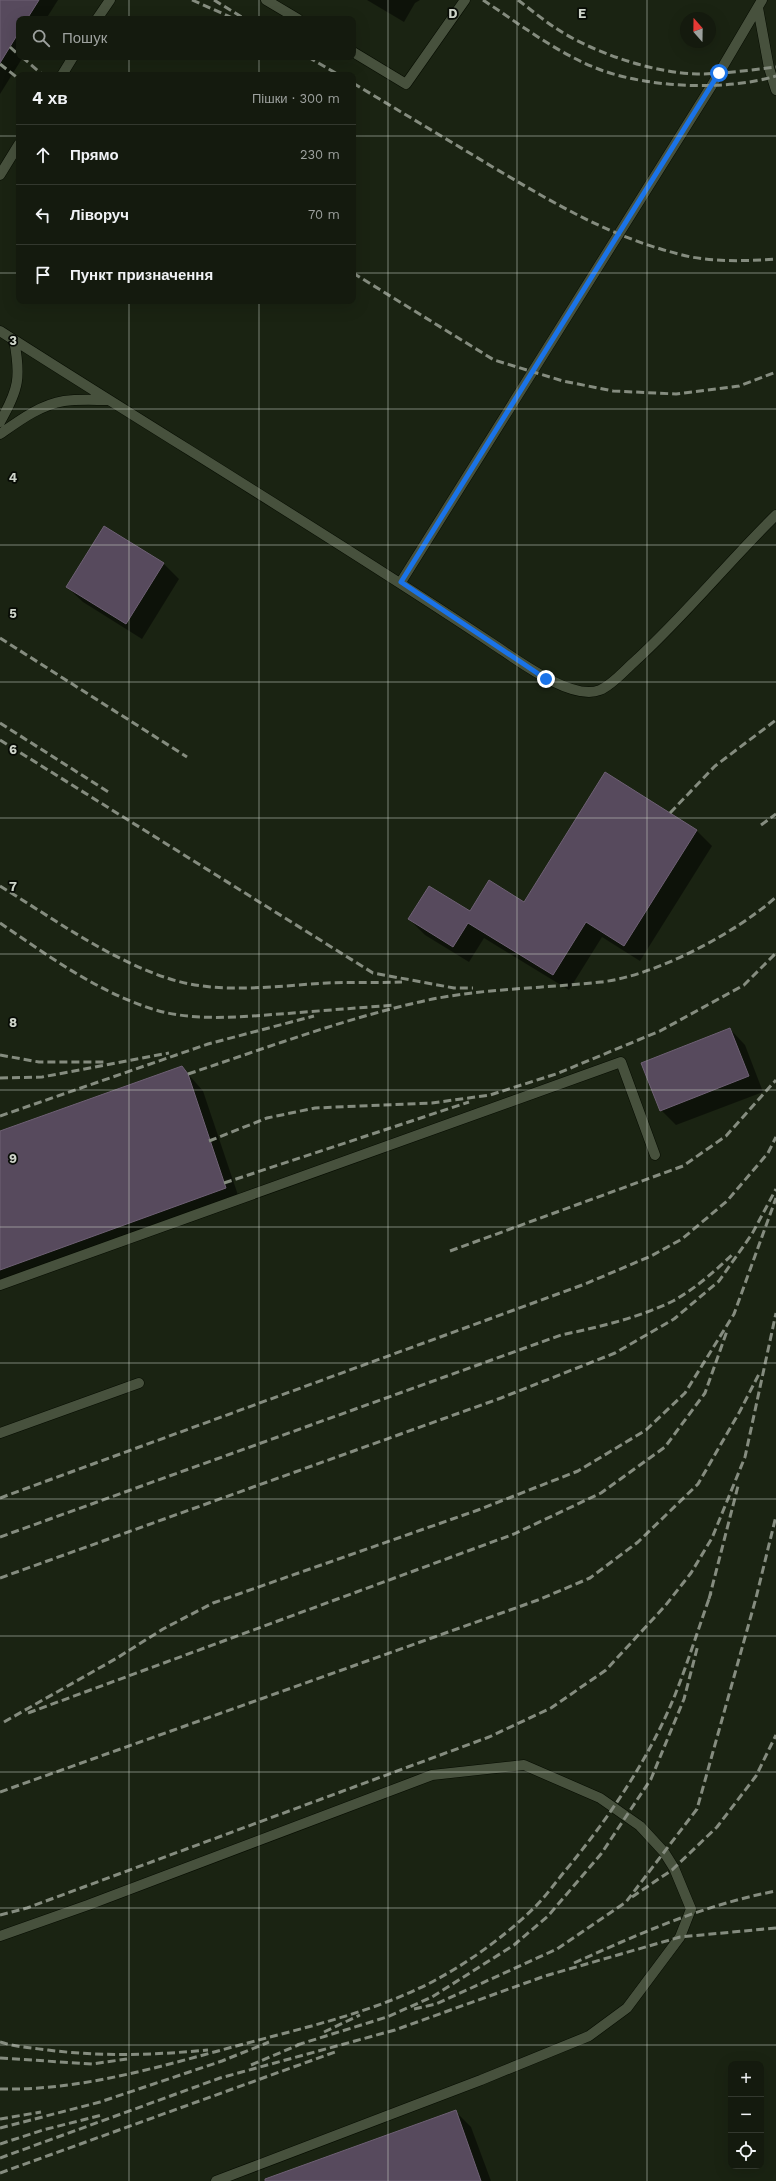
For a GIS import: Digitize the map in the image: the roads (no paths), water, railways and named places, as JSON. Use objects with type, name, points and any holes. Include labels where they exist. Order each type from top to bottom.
[{"type":"lane","points":[[100,16],[110,0]]},
{"type":"lane","points":[[266,0],[293,16]]},
{"type":"lane","points":[[356,54],[406,84],[465,0]]},
{"type":"lane","points":[[760,4],[769,68],[776,90]]},
{"type":"lane","points":[[401,582],[712,85],[760,4]]},
{"type":"lane","points":[[64,72],[71,60]]},
{"type":"lane","points":[[0,175],[16,149]]},
{"type":"lane","points":[[0,331],[401,582],[546,679],[580,692],[599,691],[614,680],[656,642],[739,551],[776,515]]},
{"type":"lane","points":[[0,422],[14,399],[19,368],[14,340]]},
{"type":"lane","points":[[0,434],[29,414],[64,401],[108,400]]},
{"type":"lane","points":[[0,1285],[621,1062],[655,1155]]},
{"type":"lane","points":[[0,1433],[139,1383]]},
{"type":"lane","points":[[0,1936],[88,1905],[432,1775],[524,1765],[613,1806],[640,1826],[664,1852],[674,1868],[690,1909],[680,1937],[627,2008],[589,2036],[481,2080],[216,2181]]},
{"type":"railway","points":[[192,0],[228,16]]},
{"type":"railway","points":[[214,0],[240,16]]},
{"type":"railway","points":[[483,0],[570,56],[601,70],[621,76],[642,81],[688,85],[735,84],[776,76]]},
{"type":"railway","points":[[518,0],[550,24],[586,45],[623,60],[661,70],[680,73],[707,74],[776,67]]},
{"type":"railway","points":[[10,47],[16,52]]},
{"type":"railway","points":[[26,60],[40,72]]},
{"type":"railway","points":[[313,60],[334,72]]},
{"type":"railway","points":[[0,64],[16,77]]},
{"type":"railway","points":[[356,85],[539,194],[587,220],[612,231],[663,250],[691,257],[734,261],[776,259]]},
{"type":"railway","points":[[356,275],[494,360],[563,381],[613,391],[676,394],[739,386],[776,372]]},
{"type":"railway","points":[[0,638],[187,757]]},
{"type":"railway","points":[[670,813],[715,766],[776,720]]},
{"type":"railway","points":[[0,723],[110,793]]},
{"type":"railway","points":[[0,740],[373,973],[454,988],[473,988]]},
{"type":"railway","points":[[761,825],[776,814]]},
{"type":"railway","points":[[0,886],[81,937],[123,960],[145,970],[186,983],[226,988],[246,988],[327,983],[402,982]]},
{"type":"railway","points":[[188,1074],[329,1027],[415,1003],[461,994],[601,982],[646,971],[694,951],[717,938],[739,925],[776,897]]},
{"type":"railway","points":[[0,923],[96,985],[137,1004],[173,1014],[203,1017],[234,1017],[395,1005]]},
{"type":"railway","points":[[209,1141],[267,1118],[315,1108],[432,1103],[490,1095],[556,1074],[660,1031],[744,985],[776,953]]},
{"type":"railway","points":[[0,1116],[208,1044],[314,1016]]},
{"type":"railway","points":[[0,1078],[42,1077],[169,1053]]},
{"type":"railway","points":[[0,1055],[39,1062],[106,1062]]},
{"type":"railway","points":[[450,1251],[683,1166],[726,1136],[776,1080]]},
{"type":"railway","points":[[224,1183],[469,1102]]},
{"type":"railway","points":[[0,1498],[585,1284],[651,1256],[682,1239],[727,1201],[768,1153],[776,1137]]},
{"type":"railway","points":[[0,1578],[501,1398],[615,1353],[674,1319],[719,1281],[752,1234],[776,1189]]},
{"type":"railway","points":[[4,1722],[117,1658],[163,1629],[213,1603],[478,1510],[578,1471],[646,1430],[685,1393],[734,1314],[776,1198]]},
{"type":"railway","points":[[0,1537],[561,1335],[604,1325],[660,1307],[689,1291],[733,1254]]},
{"type":"railway","points":[[0,1915],[27,1908],[489,1737],[551,1708],[606,1670],[665,1606],[691,1573],[712,1538],[745,1457],[776,1313]]},
{"type":"railway","points":[[28,1713],[514,1534],[601,1493],[665,1447],[705,1393],[727,1331]]},
{"type":"railway","points":[[0,1792],[538,1600],[590,1578],[638,1542],[698,1484],[740,1411],[760,1372]]},
{"type":"railway","points":[[709,1599],[738,1486]]},
{"type":"railway","points":[[414,2009],[436,2004],[557,1949],[626,1902],[697,1809],[756,1598],[776,1516]]},
{"type":"railway","points":[[0,2089],[30,2089],[61,2086],[121,2076],[312,2026],[360,2012],[406,1994],[443,1976],[471,1959],[498,1939],[535,1907],[581,1851],[627,1787],[665,1719],[689,1657],[711,1593]]},
{"type":"railway","points":[[297,2045],[387,2017],[432,1997],[514,1945],[548,1916],[601,1854],[651,1779],[684,1699],[698,1645]]},
{"type":"railway","points":[[632,1897],[672,1870],[717,1827],[756,1776],[776,1735]]},
{"type":"railway","points":[[574,1963],[648,1931],[698,1912],[723,1904],[776,1891]]},
{"type":"railway","points":[[0,2158],[220,2078],[395,2030],[545,1976],[680,1937],[776,1928]]},
{"type":"railway","points":[[324,2032],[360,2015]]},
{"type":"railway","points":[[0,2042],[24,2047],[88,2054],[148,2054],[208,2050]]},
{"type":"railway","points":[[0,2128],[100,2102],[222,2061],[269,2042]]},
{"type":"railway","points":[[251,2065],[303,2043]]},
{"type":"railway","points":[[0,2173],[335,2052]]},
{"type":"railway","points":[[0,2058],[92,2064],[127,2059]]},
{"type":"railway","points":[[0,2119],[41,2112]]},
{"type":"railway","points":[[0,2144],[43,2130],[102,2115]]}]
